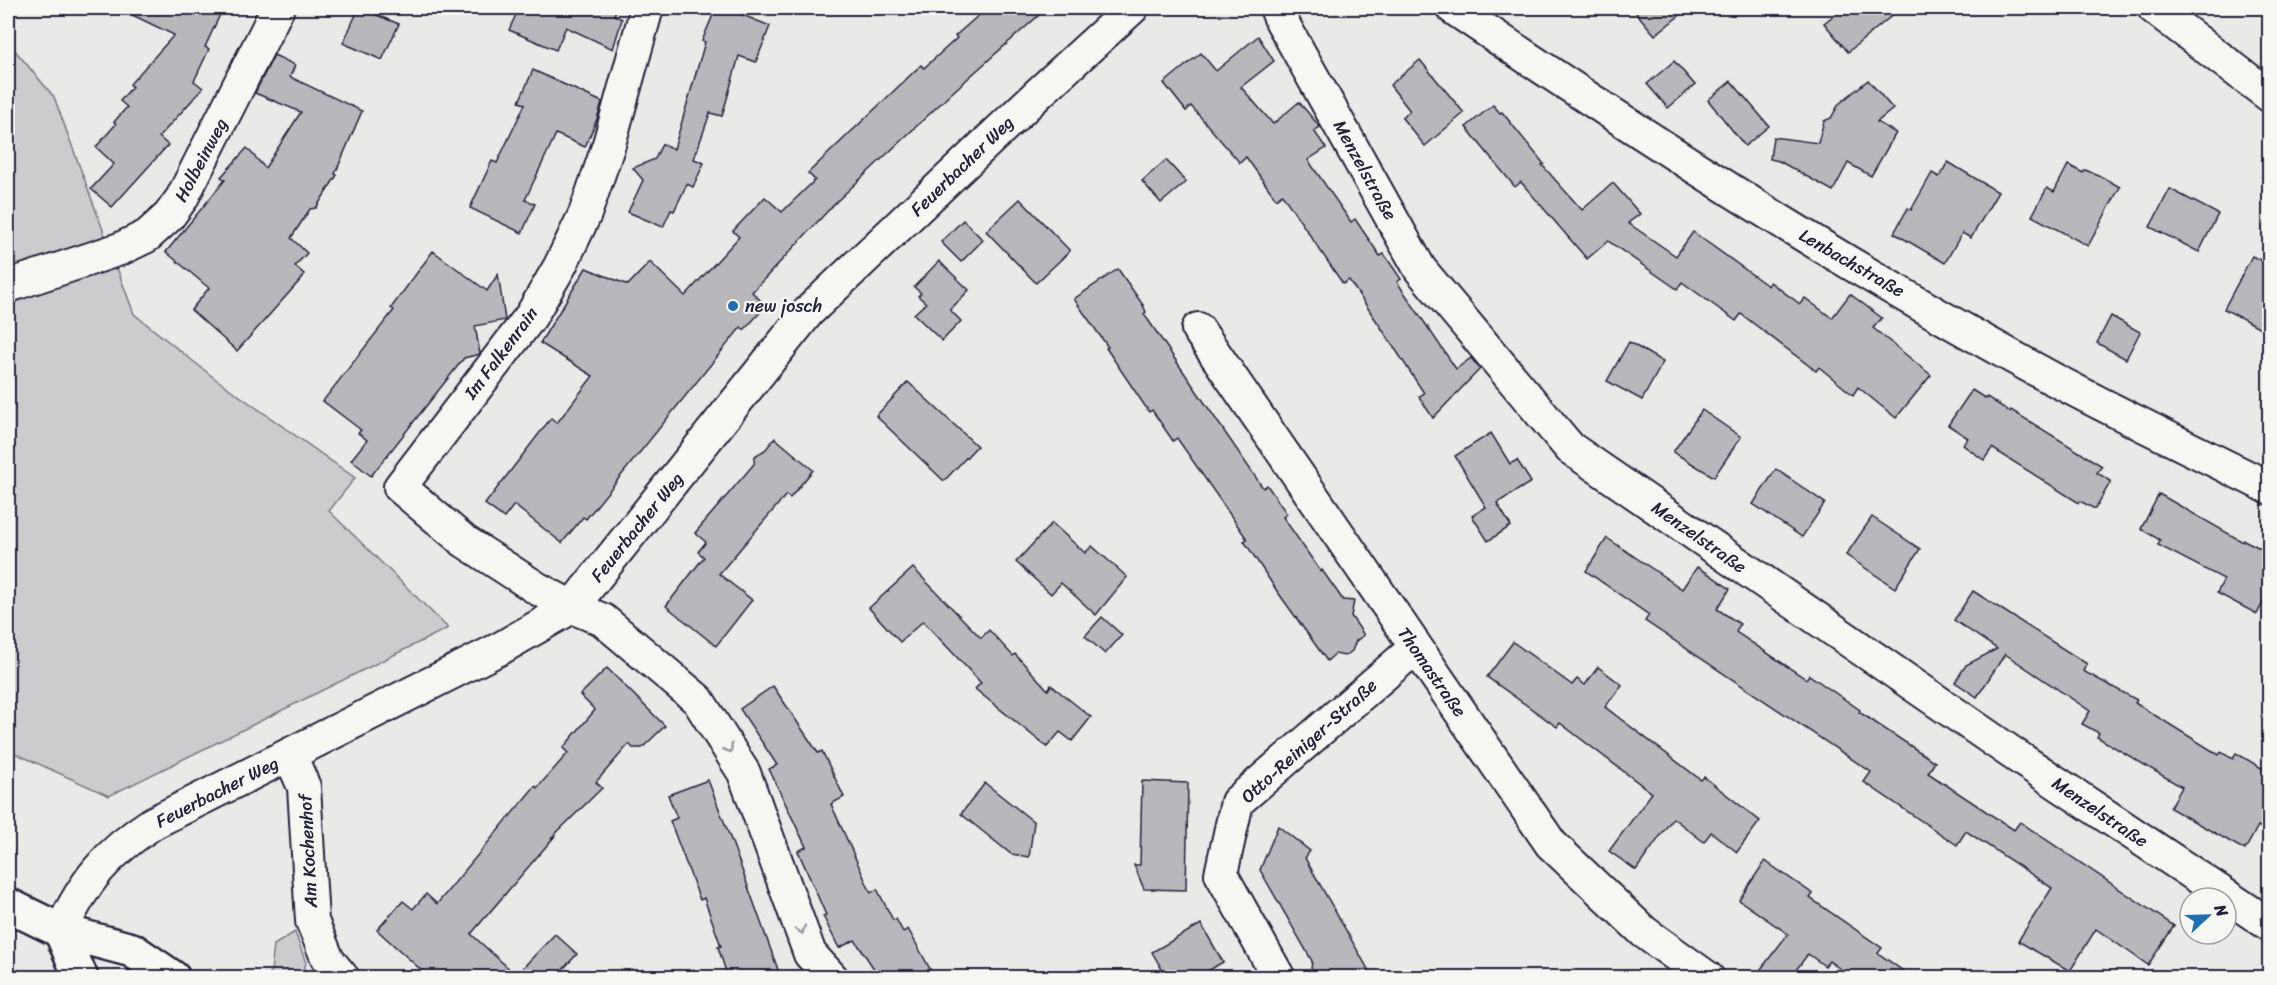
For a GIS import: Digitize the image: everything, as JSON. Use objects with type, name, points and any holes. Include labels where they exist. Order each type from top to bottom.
[{"type":"main road","points":[[8,905],[61,931],[132,950],[173,978]]},
{"type":"main road","points":[[61,931],[81,978]]},
{"type":"street","name":"Holbeinweg","points":[[8,286],[120,249],[147,236],[169,216],[182,198],[278,8]]},
{"type":"street","name":"Im Falkenrain","points":[[572,607],[538,589],[464,541],[400,487],[531,316],[560,266],[585,214],[609,144],[647,8]]},
{"type":"street","name":"Feuerbacher Weg","points":[[61,931],[75,900],[87,881],[130,838],[153,823],[501,648],[572,607],[808,312],[1132,8]]},
{"type":"street","name":"Menzelstraße","points":[[1276,8],[1420,269],[1570,448],[2022,759],[2270,925]]},
{"type":"street","name":"Lenbachstraße","points":[[1453,8],[1556,77],[1818,244],[2057,381],[2270,488]]},
{"type":"street","points":[[2154,8],[2270,96]]},
{"type":"street","name":"Thomastraße","points":[[1198,329],[1551,844],[1644,933],[1708,978]]},
{"type":"street","points":[[572,607],[603,620],[698,700],[744,773],[810,954],[832,978]]},
{"type":"street","name":"Otto-Reiniger-Straße","points":[[1279,978],[1221,874],[1238,802],[1415,648]]},
{"type":"street","name":"Am Kochenhof","points":[[290,755],[304,787],[312,921],[328,960],[343,978]]},
{"type":"shaded area","points":[[8,42],[54,97],[134,314],[213,377],[355,478],[329,511],[448,628],[109,796],[8,750]]},
{"type":"shaded area","points":[[295,932],[306,963],[302,977],[265,977],[271,972],[274,945]]},
{"type":"building","points":[[118,8],[223,8],[205,47],[209,49],[194,81],[203,88],[159,137],[168,145],[112,207],[91,189],[114,164],[96,147],[127,107],[120,101],[132,87],[130,84],[174,35]]},
{"type":"building","points":[[359,8],[399,24],[382,60],[343,43]]},
{"type":"building","points":[[519,8],[617,8],[614,15],[622,19],[613,49],[566,27],[556,50],[509,30]]},
{"type":"building","points":[[716,8],[725,8],[770,26],[756,62],[739,56],[722,116],[710,113],[694,159],[704,163],[693,187],[687,184],[674,211],[671,210],[663,227],[628,212],[643,180],[633,168],[655,159],[662,144],[674,149],[705,42],[702,41]]},
{"type":"building","points":[[987,8],[1047,8],[956,89],[836,202],[752,292],[766,306],[744,330],[741,327],[586,519],[583,517],[562,543],[514,505],[504,518],[485,504],[551,418],[557,423],[593,376],[540,343],[586,268],[628,285],[650,262],[685,296],[739,237],[733,231],[765,197],[782,212],[815,180],[808,173],[921,65],[924,68]]},
{"type":"building","points":[[1632,8],[1689,8],[1655,35]]},
{"type":"building","points":[[1843,8],[1901,8],[1848,52],[1824,23]]},
{"type":"building","points":[[1258,36],[1274,61],[1241,87],[1273,124],[1299,102],[1320,127],[1314,131],[1326,148],[1308,160],[1351,222],[1355,219],[1380,256],[1384,254],[1401,279],[1397,282],[1456,369],[1471,358],[1480,369],[1433,418],[1419,397],[1424,393],[1349,280],[1343,284],[1282,194],[1276,199],[1246,157],[1240,163],[1191,106],[1186,111],[1164,83],[1201,53],[1216,71]]},
{"type":"building","points":[[274,55],[295,65],[290,77],[362,111],[335,174],[337,175],[316,208],[310,209],[291,238],[307,253],[295,266],[304,274],[303,277],[237,351],[191,310],[209,288],[166,252],[225,180],[221,177],[247,148],[265,168],[301,112],[255,93]]},
{"type":"building","points":[[1420,60],[1464,113],[1425,146],[1402,118],[1410,111],[1390,85]]},
{"type":"building","points":[[1674,61],[1695,85],[1668,108],[1647,84]]},
{"type":"building","points":[[533,70],[602,102],[585,147],[556,134],[525,200],[535,204],[522,233],[470,208],[492,161],[497,163],[525,104],[519,102]]},
{"type":"building","points":[[1868,80],[1893,109],[1877,122],[1896,133],[1871,176],[1848,163],[1833,191],[1779,161],[1770,159],[1773,137],[1818,143],[1824,121],[1831,118],[1839,104]]},
{"type":"building","points":[[1731,81],[1769,126],[1745,146],[1708,100]]},
{"type":"building","points":[[1493,105],[1500,113],[1502,112],[1544,164],[1542,165],[1582,210],[1613,183],[1640,214],[1628,223],[1676,256],[1693,232],[1768,286],[1770,282],[1800,304],[1805,298],[1832,318],[1850,294],[1882,318],[1873,328],[1931,375],[1896,418],[1858,387],[1853,395],[1819,367],[1816,371],[1741,314],[1736,321],[1682,282],[1677,289],[1608,241],[1587,259],[1521,182],[1515,187],[1466,127]]},
{"type":"building","points":[[1166,160],[1186,182],[1161,203],[1142,181]]},
{"type":"building","points":[[1948,162],[1998,192],[1971,238],[1962,233],[1945,263],[1894,233],[1908,208],[1911,210],[1932,173],[1939,177]]},
{"type":"building","points":[[2068,165],[2083,173],[2085,170],[2098,175],[2120,187],[2088,246],[2032,216],[2047,188],[2054,192]]},
{"type":"building","points":[[2170,189],[2218,214],[2199,252],[2150,227]]},
{"type":"building","points":[[1020,199],[1070,251],[1036,283],[986,231]]},
{"type":"building","points":[[963,220],[983,240],[961,262],[941,242]]},
{"type":"building","points":[[433,251],[487,291],[498,274],[505,320],[475,326],[480,354],[464,358],[371,476],[351,460],[367,440],[358,433],[361,430],[323,401],[394,310],[391,308]]},
{"type":"building","points":[[2252,256],[2270,265],[2270,333],[2224,309]]},
{"type":"building","points":[[939,261],[969,290],[950,310],[961,321],[942,341],[914,314],[926,303],[918,296],[921,293],[914,287]]},
{"type":"building","points":[[1118,269],[1143,305],[1146,312],[1144,314],[1263,488],[1267,485],[1287,514],[1283,517],[1321,572],[1322,570],[1343,600],[1354,601],[1351,616],[1364,635],[1356,641],[1352,651],[1345,656],[1335,654],[1327,661],[1277,591],[1244,541],[1247,539],[1177,438],[1173,441],[1152,410],[1149,412],[1074,299]]},
{"type":"building","points":[[2111,316],[2140,332],[2126,359],[2097,343]]},
{"type":"building","points":[[1629,342],[1663,362],[1642,400],[1607,381]]},
{"type":"building","points":[[908,382],[977,446],[944,481],[876,416]]},
{"type":"building","points":[[1972,390],[2010,412],[2011,410],[2102,466],[2097,473],[2111,481],[2095,509],[2080,501],[2079,503],[1992,448],[1984,460],[1963,445],[1968,438],[1948,425]]},
{"type":"building","points":[[1702,410],[1741,437],[1714,477],[1673,452]]},
{"type":"building","points":[[1491,433],[1510,464],[1517,460],[1531,482],[1497,503],[1511,526],[1488,541],[1472,516],[1486,507],[1455,456]]},
{"type":"building","points":[[775,438],[813,470],[790,498],[786,495],[719,574],[752,600],[716,646],[666,606],[704,557],[698,552],[706,542],[695,533],[754,464],[755,456],[765,450]]},
{"type":"building","points":[[1776,469],[1825,503],[1802,537],[1753,504]]},
{"type":"building","points":[[2159,494],[2243,542],[2244,540],[2270,553],[2270,590],[2257,614],[2217,593],[2224,579],[2158,545],[2160,540],[2141,529]]},
{"type":"building","points":[[1872,517],[1920,549],[1895,588],[1846,555]]},
{"type":"building","points":[[1052,523],[1085,553],[1092,546],[1127,577],[1096,615],[1061,583],[1051,594],[1016,562]]},
{"type":"building","points":[[1607,538],[1682,589],[1697,567],[1709,574],[1730,589],[1717,609],[1740,624],[1736,632],[1806,679],[1809,675],[1860,710],[1859,712],[1935,762],[1928,773],[2014,830],[2020,822],[2174,926],[2148,965],[2096,929],[2070,971],[2018,941],[2052,888],[1966,831],[1957,845],[1864,782],[1871,772],[1645,621],[1649,615],[1586,571]]},
{"type":"building","points":[[913,568],[981,638],[989,630],[1048,690],[1051,685],[1091,717],[1072,741],[1060,732],[1047,747],[975,689],[981,683],[923,621],[900,642],[869,608]]},
{"type":"building","points":[[1973,591],[2087,664],[2083,671],[2137,700],[2135,703],[2219,755],[2221,752],[2233,759],[2236,753],[2270,773],[2270,833],[2258,826],[2245,850],[2170,808],[2182,787],[2097,737],[2099,733],[2082,724],[2090,711],[2005,654],[1977,697],[1955,682],[1966,665],[1997,649],[1954,620]]},
{"type":"building","points":[[1102,617],[1122,635],[1105,654],[1085,636]]},
{"type":"building","points":[[1513,642],[1572,685],[1577,679],[1585,685],[1598,667],[1622,685],[1605,707],[1701,780],[1704,777],[1760,821],[1737,852],[1711,832],[1704,842],[1673,818],[1636,870],[1609,851],[1652,793],[1560,723],[1557,727],[1487,677]]},
{"type":"building","points":[[607,668],[665,726],[642,748],[633,748],[629,744],[596,782],[602,788],[551,838],[554,837],[471,934],[516,975],[555,934],[577,954],[555,978],[430,978],[377,930],[403,901],[413,909],[426,894],[437,904],[535,786],[537,788],[568,753],[563,748],[595,710],[580,695]]},
{"type":"building","points":[[773,686],[818,753],[822,751],[844,797],[831,804],[871,893],[877,889],[893,920],[896,919],[903,932],[908,929],[935,978],[880,978],[855,940],[839,948],[823,916],[826,915],[798,851],[806,847],[769,769],[777,765],[740,709]]},
{"type":"building","points":[[708,780],[781,978],[728,978],[718,947],[721,946],[704,898],[700,900],[670,821],[677,818],[668,795]]},
{"type":"building","points":[[1142,781],[1188,783],[1186,890],[1144,889],[1134,865],[1140,865]]},
{"type":"building","points":[[985,783],[1034,822],[1029,857],[1011,854],[961,814]]},
{"type":"building","points":[[1278,826],[1310,851],[1305,858],[1373,978],[1310,977],[1312,961],[1260,870]]},
{"type":"building","points":[[1765,861],[1813,894],[1810,898],[1882,948],[1878,953],[1913,978],[1853,978],[1829,961],[1825,966],[1808,954],[1790,978],[1754,978],[1788,934],[1739,900]]},
{"type":"building","points":[[1201,924],[1223,962],[1196,978],[1167,978],[1152,952]]},
{"type":"place","name":"new josch","points":[[733,306]]}]
